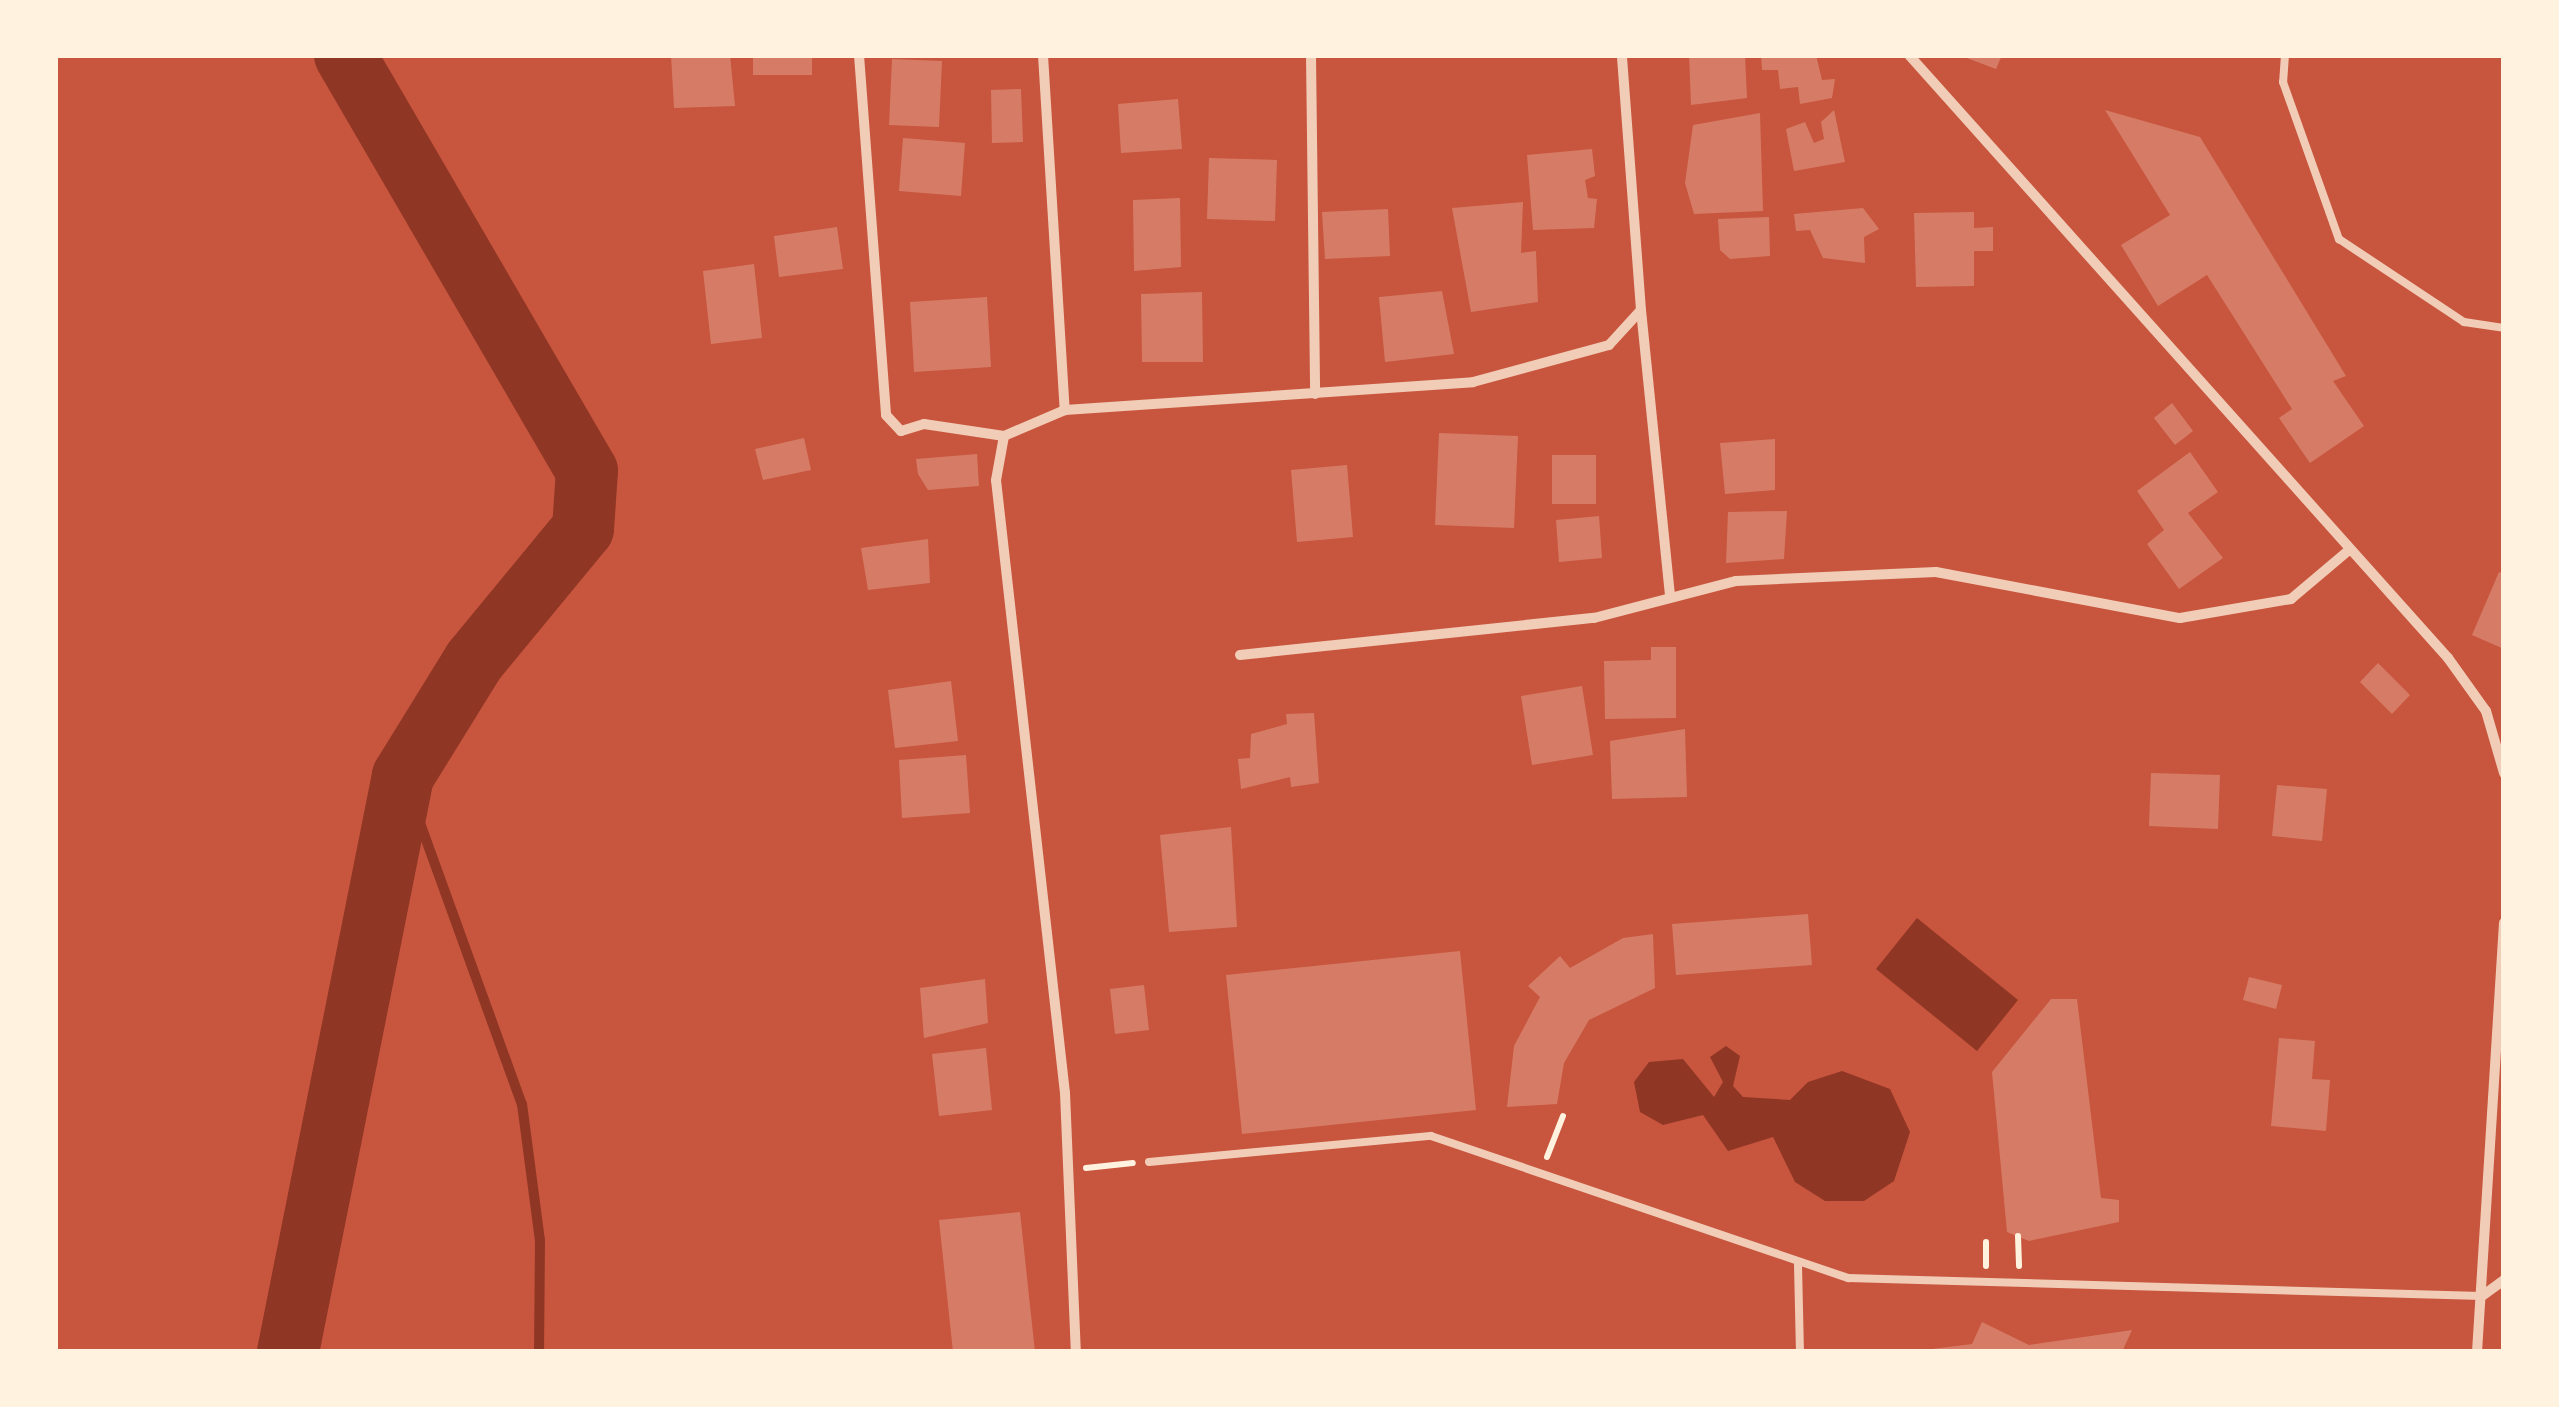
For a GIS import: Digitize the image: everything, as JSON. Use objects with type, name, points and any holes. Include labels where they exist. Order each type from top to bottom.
[{"type":"street","points":[[858,55],[886,416],[901,431],[924,424],[1004,436],[1065,410],[1315,394],[1528,371],[1609,345],[1641,310]]},
{"type":"street","points":[[1043,55],[1065,410]]},
{"type":"street","points":[[1311,55],[1315,394]]},
{"type":"street","points":[[1622,55],[1641,310],[1670,596]]},
{"type":"street","points":[[1909,55],[2349,550],[2486,711],[2504,774]]},
{"type":"street","points":[[1004,436],[996,480],[1066,1092],[1076,1352]]},
{"type":"street","points":[[1240,655],[1594,618],[1736,582],[1936,572],[2180,618],[2291,599],[2349,550]]},
{"type":"street","points":[[2477,1352],[2504,923]]},
{"type":"street","points":[[2482,1296],[2504,1280]]},
{"type":"lane","points":[[2285,55],[2283,82],[2339,239],[2464,322],[2504,328]]},
{"type":"lane","points":[[1150,1162],[1432,1136],[1798,1265],[1848,1278],[2482,1296]]},
{"type":"lane","points":[[1798,1265],[1800,1352]]},
{"type":"path","points":[[1544,1162],[1563,1116]]},
{"type":"path","points":[[1066,1170],[1150,1162]]},
{"type":"path","points":[[2018,1236],[2019,1273]]},
{"type":"path","points":[[1986,1242],[1986,1272]]},
{"type":"shaded area","points":[[1917,918],[2018,1000],[1977,1051],[1876,969]]},
{"type":"shaded area","points":[[1726,1046],[1740,1056],[1733,1086],[1743,1097],[1790,1100],[1808,1082],[1842,1071],[1890,1089],[1910,1132],[1894,1181],[1864,1201],[1825,1201],[1795,1182],[1773,1137],[1728,1151],[1703,1115],[1663,1125],[1640,1112],[1634,1082],[1649,1062],[1683,1059],[1714,1097],[1723,1082],[1710,1057]]},
{"type":"building","points":[[671,55],[730,55],[735,106],[674,108]]},
{"type":"building","points":[[753,55],[812,55],[812,75],[753,75]]},
{"type":"building","points":[[1689,55],[1745,55],[1747,98],[1691,105]]},
{"type":"building","points":[[1761,55],[1816,55],[1822,80],[1835,79],[1832,98],[1800,104],[1798,87],[1780,89],[1778,70],[1762,70]]},
{"type":"building","points":[[1959,55],[2002,55],[1996,69]]},
{"type":"building","points":[[892,59],[942,61],[939,127],[889,125]]},
{"type":"building","points":[[1021,89],[1023,142],[992,143],[991,90]]},
{"type":"building","points":[[1178,99],[1182,149],[1121,153],[1118,104]]},
{"type":"building","points":[[1834,110],[1845,162],[1794,171],[1786,129],[1805,122],[1814,143],[1824,139],[1821,122]]},
{"type":"building","points":[[2105,110],[2200,137],[2346,376],[2333,381],[2364,426],[2310,463],[2279,418],[2292,409],[2207,275],[2158,306],[2121,245],[2170,215]]},
{"type":"building","points":[[1760,113],[1763,211],[1694,214],[1685,183],[1693,125]]},
{"type":"building","points":[[903,138],[965,143],[961,196],[899,191]]},
{"type":"building","points":[[1592,149],[1595,176],[1585,180],[1588,198],[1597,199],[1594,228],[1533,230],[1527,155]]},
{"type":"building","points":[[1209,158],[1277,160],[1275,221],[1207,219]]},
{"type":"building","points":[[1180,198],[1181,267],[1134,271],[1133,200]]},
{"type":"building","points":[[1523,202],[1521,253],[1536,251],[1538,302],[1471,312],[1452,208]]},
{"type":"building","points":[[1863,208],[1879,229],[1864,237],[1865,263],[1823,258],[1810,230],[1796,231],[1794,214]]},
{"type":"building","points":[[1388,209],[1390,256],[1325,259],[1322,212]]},
{"type":"building","points":[[1974,212],[1974,228],[1993,227],[1993,251],[1974,251],[1974,286],[1916,287],[1914,213]]},
{"type":"building","points":[[1769,217],[1770,256],[1730,259],[1720,250],[1718,219]]},
{"type":"building","points":[[837,227],[843,269],[779,277],[774,236]]},
{"type":"building","points":[[754,264],[762,338],[711,344],[703,271]]},
{"type":"building","points":[[1442,291],[1454,354],[1385,362],[1379,297]]},
{"type":"building","points":[[1202,292],[1203,362],[1142,362],[1141,294]]},
{"type":"building","points":[[987,297],[991,367],[914,372],[910,302]]},
{"type":"building","points":[[2172,403],[2193,431],[2175,445],[2154,418]]},
{"type":"building","points":[[1439,433],[1518,436],[1514,528],[1435,525]]},
{"type":"building","points":[[804,438],[811,470],[763,480],[755,449]]},
{"type":"building","points":[[1775,439],[1775,490],[1725,494],[1720,443]]},
{"type":"building","points":[[2190,452],[2218,492],[2188,513],[2223,558],[2179,589],[2147,544],[2164,530],[2137,491]]},
{"type":"building","points":[[977,454],[979,486],[928,490],[918,474],[916,459]]},
{"type":"building","points":[[1552,455],[1596,455],[1596,504],[1552,504]]},
{"type":"building","points":[[1347,465],[1353,537],[1297,542],[1291,470]]},
{"type":"building","points":[[1787,511],[1784,559],[1726,563],[1728,512]]},
{"type":"building","points":[[1599,516],[1602,558],[1559,562],[1556,520]]},
{"type":"building","points":[[928,539],[930,583],[868,590],[861,548]]},
{"type":"building","points":[[2499,572],[2504,574],[2504,649],[2472,635]]},
{"type":"building","points":[[1651,647],[1676,647],[1676,718],[1605,719],[1604,661],[1651,660]]},
{"type":"building","points":[[2378,663],[2410,695],[2392,714],[2360,682]]},
{"type":"building","points":[[951,681],[958,741],[895,748],[888,690]]},
{"type":"building","points":[[1582,686],[1593,755],[1532,765],[1521,696]]},
{"type":"building","points":[[1314,713],[1319,783],[1291,787],[1290,777],[1241,789],[1238,759],[1250,758],[1251,734],[1287,724],[1286,714]]},
{"type":"building","points":[[1685,729],[1687,797],[1612,799],[1610,741]]},
{"type":"building","points":[[966,755],[970,813],[902,818],[899,760]]},
{"type":"building","points":[[2151,773],[2220,775],[2218,829],[2149,826]]},
{"type":"building","points":[[2277,785],[2327,789],[2322,841],[2272,836]]},
{"type":"building","points":[[1231,827],[1237,927],[1169,932],[1160,835]]},
{"type":"building","points":[[1808,914],[1812,965],[1676,975],[1672,924]]},
{"type":"building","points":[[1653,934],[1655,988],[1589,1020],[1564,1063],[1557,1104],[1507,1107],[1514,1046],[1540,997],[1528,986],[1560,956],[1570,968],[1623,938]]},
{"type":"building","points":[[1460,951],[1476,1110],[1242,1134],[1226,975]]},
{"type":"building","points":[[2249,977],[2282,985],[2276,1009],[2243,1000]]},
{"type":"building","points":[[985,979],[988,1023],[924,1038],[920,988]]},
{"type":"building","points":[[1144,985],[1149,1030],[1115,1034],[1110,989]]},
{"type":"building","points":[[2051,999],[2077,999],[2101,1198],[2119,1200],[2119,1222],[2029,1241],[2007,1232],[1992,1072]]},
{"type":"building","points":[[2279,1038],[2315,1041],[2312,1079],[2330,1080],[2326,1131],[2271,1126]]},
{"type":"building","points":[[986,1048],[992,1110],[939,1116],[932,1054]]},
{"type":"building","points":[[1020,1212],[1035,1352],[953,1352],[939,1220]]},
{"type":"building","points":[[1982,1322],[2029,1345],[2132,1330],[2122,1352],[1908,1352],[1972,1344]]},
{"type":"waterway","points":[[288,1352],[403,776],[474,661],[583,529],[587,471],[345,55]]},
{"type":"waterway","points":[[403,776],[522,1104],[540,1240],[539,1352]]}]
